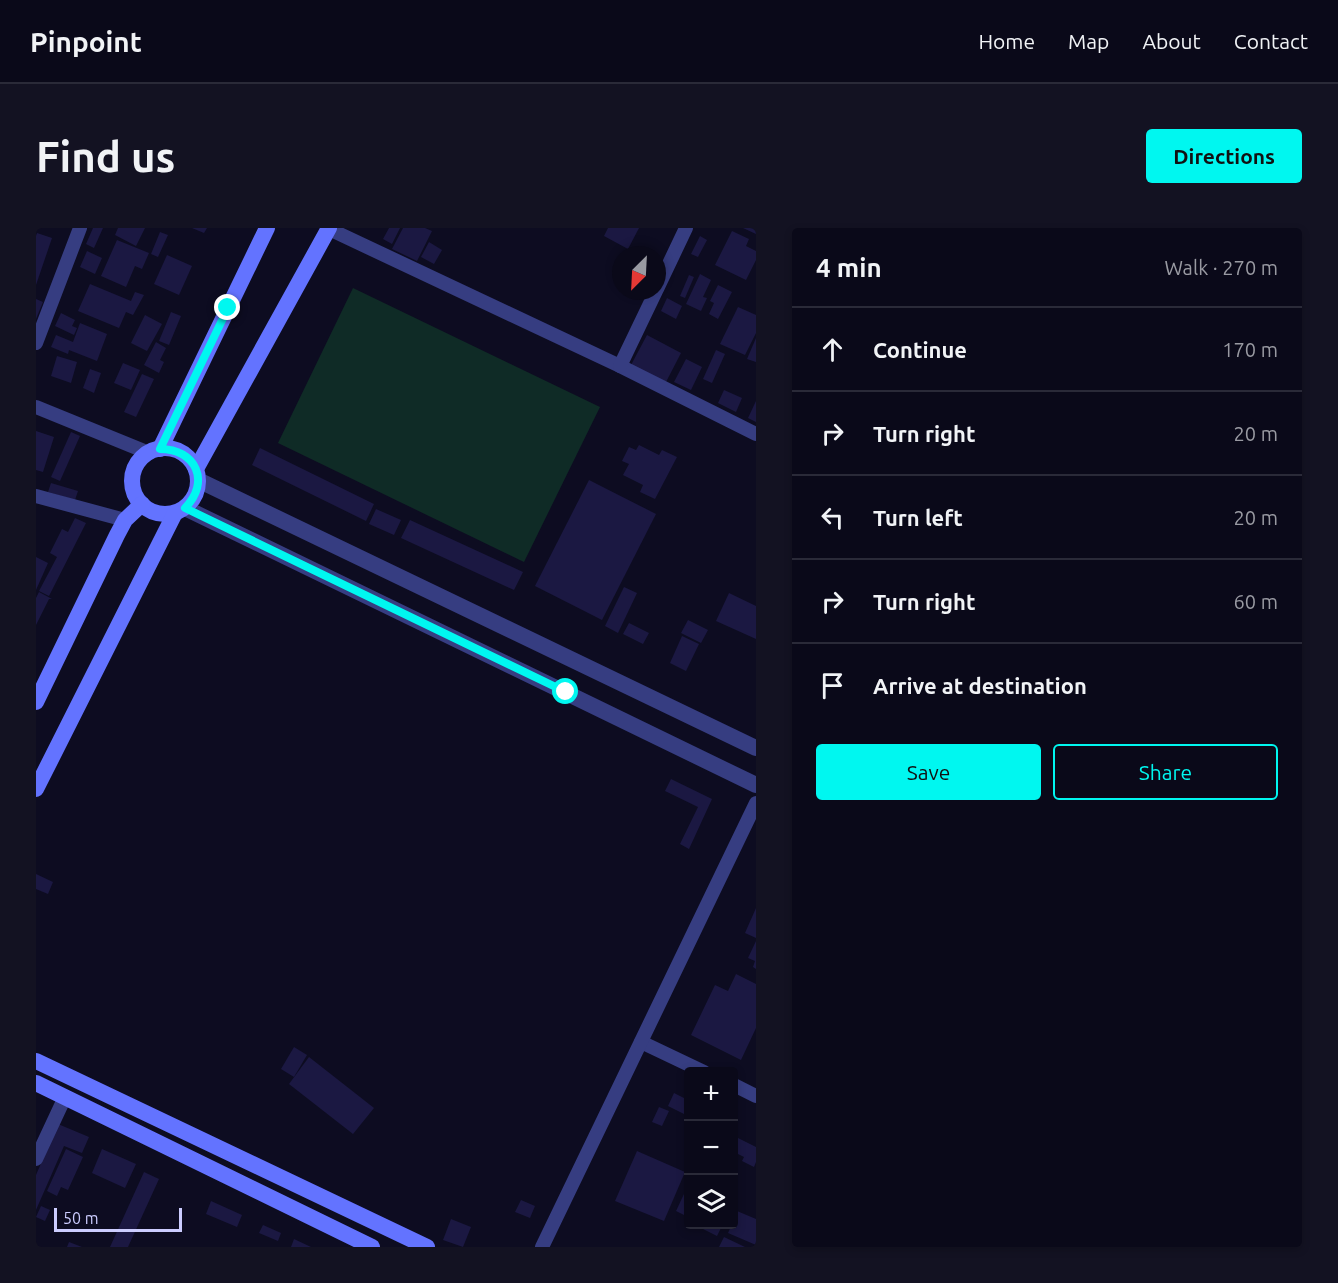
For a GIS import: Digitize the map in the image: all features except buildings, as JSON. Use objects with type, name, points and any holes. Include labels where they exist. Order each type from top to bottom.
[{"type":"main road","points":[[180,510],[163,514],[151,511],[142,504],[133,486],[135,467],[154,451],[267,228]]},
{"type":"main road","points":[[197,474],[329,228]]},
{"type":"main road","points":[[36,789],[180,510],[192,500],[197,491],[197,474],[190,460],[182,452],[171,449],[154,451]]},
{"type":"main road","points":[[36,702],[41,678],[125,520],[142,504]]},
{"type":"main road","points":[[36,1061],[427,1247]]},
{"type":"main road","points":[[36,1083],[372,1247]]},
{"type":"main road","points":[[153,1140],[163,1121]]},
{"type":"street","points":[[36,343],[80,228]]},
{"type":"street","points":[[329,228],[620,366],[756,434]]},
{"type":"street","points":[[666,269],[686,228]]},
{"type":"street","points":[[620,366],[651,300]]},
{"type":"street","points":[[36,407],[154,451]]},
{"type":"street","points":[[197,474],[756,748]]},
{"type":"street","points":[[36,496],[125,520]]},
{"type":"street","points":[[180,510],[756,785]]},
{"type":"street","points":[[542,1247],[756,803]]},
{"type":"street","points":[[641,1042],[695,1067]]},
{"type":"street","points":[[738,1087],[756,1096]]},
{"type":"street","points":[[36,1159],[64,1097]]},
{"type":"green space","points":[[353,288],[600,407],[524,562],[278,443]]},
{"type":"route","points":[[228,308],[160,449],[182,452],[196,469],[197,491],[185,508],[566,692]]}]
